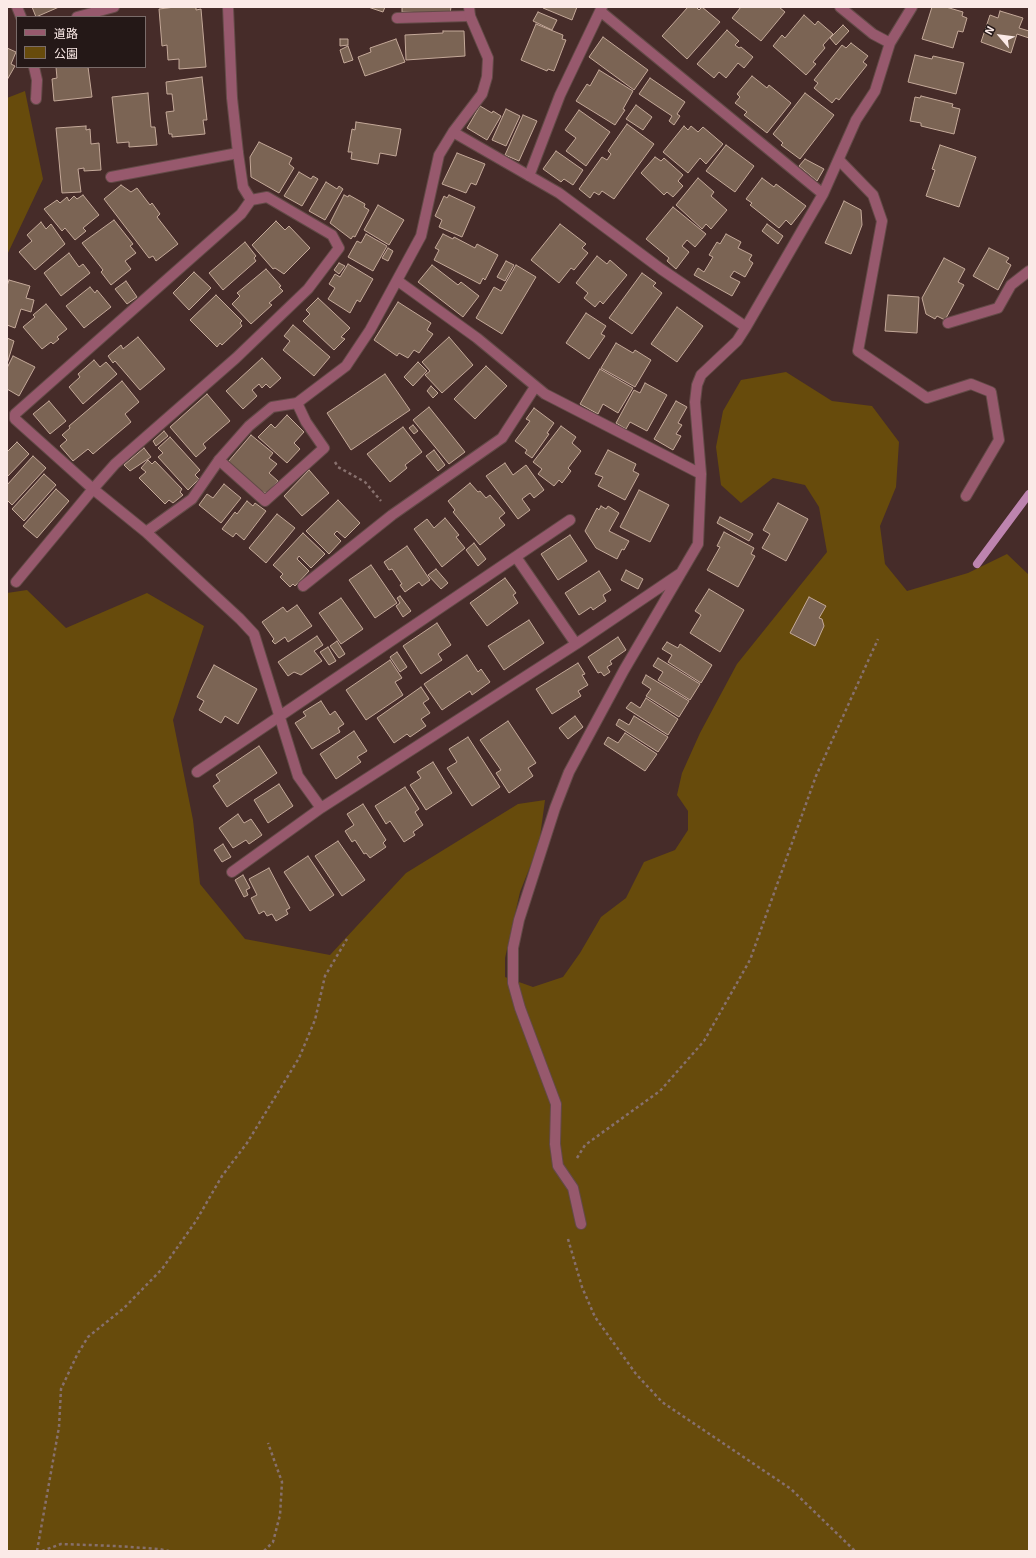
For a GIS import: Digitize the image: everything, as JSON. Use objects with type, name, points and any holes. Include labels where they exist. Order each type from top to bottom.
[{"type":"street","points":[[80,16],[114,7]]},
{"type":"street","points":[[228,7],[232,98],[238,153],[243,187],[251,200]]},
{"type":"street","points":[[840,7],[873,34],[890,43]]},
{"type":"street","points":[[581,1224],[573,1188],[558,1166],[555,1144],[556,1104],[520,1008],[513,984],[513,948],[519,920],[569,772],[624,670],[684,571],[698,544],[701,474],[695,402],[697,385],[701,375],[737,341],[823,194],[856,120],[875,91],[890,43],[912,7]]},
{"type":"street","points":[[529,176],[560,95],[601,9],[823,194]]},
{"type":"street","points":[[146,532],[192,499],[218,460],[249,426],[272,407],[297,403],[346,366],[398,281],[421,236],[439,155],[453,132],[482,94],[487,77],[488,58],[469,12],[397,18]]},
{"type":"street","points":[[34,68],[37,80],[36,100]]},
{"type":"street","points":[[453,132],[559,193],[661,269],[746,327]]},
{"type":"street","points":[[111,177],[238,153]]},
{"type":"street","points":[[839,160],[873,195],[882,220],[858,351],[927,398],[971,384],[991,392],[999,440],[966,496]]},
{"type":"street","points":[[16,582],[93,489],[115,464],[236,358],[308,289],[339,248],[332,235],[267,197],[251,200],[241,214],[15,414],[15,419],[93,489],[146,532],[240,618],[254,634],[298,776],[321,808]]},
{"type":"street","points":[[948,323],[998,308],[1011,285],[1029,271]]},
{"type":"street","points":[[398,281],[477,338],[545,394],[701,474]]},
{"type":"street","points":[[303,586],[392,515],[502,438],[535,387]]},
{"type":"street","points":[[218,460],[265,501],[324,448],[306,422],[297,403]]},
{"type":"street","points":[[197,772],[570,520]]},
{"type":"street","points":[[516,557],[576,644]]},
{"type":"street","points":[[232,872],[321,808],[576,644],[684,571]]},
{"type":"path","points":[[324,448],[338,467],[365,482],[392,515]]},
{"type":"path","points":[[574,1163],[584,1145],[660,1091],[708,1035],[750,960],[816,776],[878,639]]},
{"type":"path","points":[[37,1551],[59,1427],[61,1389],[76,1355],[88,1337],[124,1308],[162,1270],[196,1221],[222,1176],[247,1143],[299,1058],[315,1020],[325,976],[347,939]]},
{"type":"path","points":[[567,1238],[582,1287],[595,1318],[636,1374],[662,1402],[791,1489],[854,1551]]},
{"type":"path","points":[[264,1551],[273,1542],[280,1515],[282,1488],[282,1482],[268,1443]]},
{"type":"path","points":[[42,1551],[61,1544],[116,1546],[169,1551]]},
{"type":"green space","points":[[25,91],[43,179],[7,255],[7,98]]},
{"type":"green space","points":[[786,372],[832,401],[872,406],[899,442],[896,487],[880,526],[885,564],[907,591],[968,573],[1007,554],[1029,575],[1029,1551],[7,1551],[7,593],[27,590],[66,628],[147,593],[204,626],[173,720],[193,820],[200,884],[245,939],[330,955],[406,873],[518,804],[545,800],[539,844],[520,892],[505,958],[505,977],[533,987],[563,977],[580,953],[601,917],[626,898],[644,862],[675,850],[688,830],[688,811],[677,795],[682,773],[700,733],[737,664],[827,552],[819,507],[805,485],[773,478],[741,503],[721,485],[716,447],[723,411],[741,380]]},
{"type":"building","points":[[32,7],[59,7],[38,16],[36,16]]},
{"type":"building","points":[[196,7],[196,10],[201,9],[206,67],[179,69],[179,59],[168,60],[167,45],[162,46],[159,9]]},
{"type":"building","points":[[368,7],[385,7],[383,12]]},
{"type":"building","points":[[402,7],[451,7],[450,14],[402,12]]},
{"type":"building","points":[[577,7],[572,20],[543,8]]},
{"type":"building","points":[[688,7],[696,7],[699,10],[702,7],[720,22],[687,59],[662,36]]},
{"type":"building","points":[[741,7],[779,7],[785,12],[761,41],[732,18]]},
{"type":"building","points":[[932,7],[946,7],[963,12],[962,16],[967,18],[963,32],[958,31],[953,48],[922,39]]},
{"type":"building","points":[[1000,11],[1023,18],[1019,28],[1029,31],[1029,38],[1017,34],[1011,53],[981,42],[990,15],[998,18]]},
{"type":"building","points":[[538,12],[557,20],[552,30],[533,21]]},
{"type":"building","points":[[804,15],[815,25],[818,21],[833,34],[823,45],[825,48],[813,62],[816,64],[806,75],[773,46],[782,35],[785,38]]},
{"type":"building","points":[[536,24],[563,35],[562,39],[566,40],[554,71],[548,69],[547,71],[521,60]]},
{"type":"building","points":[[843,25],[849,31],[836,45],[830,38]]},
{"type":"building","points":[[727,30],[739,41],[735,45],[739,48],[741,47],[753,57],[744,68],[738,63],[726,78],[719,72],[714,78],[697,64]]},
{"type":"building","points":[[443,31],[464,31],[465,56],[406,60],[405,35],[443,33]]},
{"type":"building","points":[[603,37],[648,70],[634,90],[589,57]]},
{"type":"building","points":[[340,39],[348,39],[348,45],[340,46]]},
{"type":"building","points":[[396,39],[405,62],[365,76],[358,57],[371,52],[370,48]]},
{"type":"building","points":[[851,43],[868,56],[863,62],[867,65],[839,100],[836,98],[832,103],[814,88],[818,83],[814,80],[842,45],[846,48]]},
{"type":"building","points":[[348,46],[353,60],[344,63],[340,50]]},
{"type":"building","points":[[7,48],[16,52],[11,64],[15,66],[7,80]]},
{"type":"building","points":[[915,55],[932,59],[933,56],[964,63],[956,94],[908,82]]},
{"type":"building","points":[[56,68],[88,68],[92,97],[54,101],[52,79],[57,78]]},
{"type":"building","points":[[599,70],[633,91],[623,109],[625,110],[615,125],[576,101],[587,84],[590,86]]},
{"type":"building","points":[[752,76],[767,88],[769,85],[791,103],[767,133],[744,115],[747,112],[735,103],[740,97],[737,94]]},
{"type":"building","points":[[202,77],[207,120],[203,120],[205,134],[172,137],[172,134],[169,134],[166,112],[174,111],[172,94],[167,94],[166,82]]},
{"type":"building","points":[[650,78],[685,102],[677,114],[680,116],[674,125],[669,121],[672,116],[639,94]]},
{"type":"building","points":[[148,93],[151,127],[155,127],[157,145],[129,147],[129,142],[117,143],[112,97]]},
{"type":"building","points":[[805,93],[834,115],[800,159],[781,145],[783,143],[773,134]]},
{"type":"building","points":[[921,96],[953,104],[952,107],[960,109],[954,134],[921,126],[921,123],[910,121],[915,97],[920,98]]},
{"type":"building","points":[[636,105],[652,117],[643,130],[626,119]]},
{"type":"building","points":[[480,106],[501,116],[487,140],[467,128]]},
{"type":"building","points":[[506,109],[520,116],[506,146],[492,140]]},
{"type":"building","points":[[579,110],[610,132],[586,166],[566,151],[576,138],[565,130]]},
{"type":"building","points":[[523,115],[537,121],[519,161],[505,155]]},
{"type":"building","points":[[356,122],[401,129],[396,156],[380,153],[378,164],[351,159],[352,152],[348,152],[352,129],[355,130]]},
{"type":"building","points":[[627,124],[654,144],[614,199],[602,191],[599,195],[594,192],[590,198],[579,189],[602,157],[607,160],[611,154],[608,151]]},
{"type":"building","points":[[86,126],[86,130],[90,129],[91,144],[99,143],[101,170],[84,171],[84,168],[78,169],[81,192],[62,193],[56,128]]},
{"type":"building","points":[[684,126],[688,130],[691,126],[698,132],[703,127],[723,144],[706,164],[700,158],[688,173],[663,152]]},
{"type":"building","points":[[259,142],[292,158],[289,164],[294,168],[279,193],[251,177],[250,157]]},
{"type":"building","points":[[726,145],[754,166],[735,192],[706,171]]},
{"type":"building","points":[[940,145],[976,157],[959,207],[926,196],[935,170],[932,169]]},
{"type":"building","points":[[556,151],[583,170],[573,185],[564,179],[561,182],[543,169]]},
{"type":"building","points":[[457,153],[485,164],[476,185],[471,183],[466,193],[442,184]]},
{"type":"building","points":[[655,157],[661,161],[664,158],[683,175],[678,181],[683,186],[673,197],[667,192],[664,195],[641,173]]},
{"type":"building","points":[[805,159],[824,169],[817,181],[799,166]]},
{"type":"building","points":[[299,172],[311,179],[313,176],[318,179],[302,206],[284,196]]},
{"type":"building","points":[[698,178],[714,192],[711,196],[727,210],[711,229],[706,224],[702,229],[676,205]]},
{"type":"building","points":[[762,178],[774,187],[776,184],[806,206],[791,225],[786,220],[779,228],[750,205],[752,203],[746,199]]},
{"type":"building","points":[[326,182],[337,189],[339,186],[343,189],[325,220],[309,211]]},
{"type":"building","points":[[121,185],[131,192],[137,188],[150,205],[152,203],[160,214],[157,217],[178,244],[156,261],[153,256],[149,258],[104,199]]},
{"type":"building","points":[[83,195],[99,215],[83,228],[86,231],[75,240],[65,228],[62,231],[44,209],[57,200],[60,203],[67,197],[69,201],[74,196],[77,199]]},
{"type":"building","points":[[344,195],[348,197],[349,195],[365,204],[364,207],[369,210],[355,237],[353,236],[351,239],[330,223]]},
{"type":"building","points":[[449,195],[475,207],[462,237],[439,227],[442,220],[435,216],[444,196],[447,198]]},
{"type":"building","points":[[844,201],[861,210],[862,225],[851,254],[825,243]]},
{"type":"building","points":[[378,205],[404,220],[389,245],[364,230]]},
{"type":"building","points":[[673,207],[706,234],[695,247],[687,240],[682,246],[689,252],[676,269],[667,261],[669,258],[646,239]]},
{"type":"building","points":[[114,220],[133,244],[130,246],[136,253],[125,261],[131,269],[111,285],[101,272],[103,270],[82,243]]},
{"type":"building","points":[[276,221],[285,230],[289,226],[310,248],[284,274],[275,268],[273,269],[252,245]]},
{"type":"building","points":[[41,222],[46,229],[51,224],[65,244],[35,270],[19,252],[32,241],[27,235]]},
{"type":"building","points":[[560,224],[586,244],[582,248],[588,253],[574,270],[571,268],[559,283],[531,260]]},
{"type":"building","points":[[767,224],[783,236],[778,244],[762,231]]},
{"type":"building","points":[[366,234],[387,246],[373,271],[348,257],[357,241],[361,243]]},
{"type":"building","points":[[443,234],[453,239],[454,237],[475,248],[477,244],[498,255],[485,280],[483,278],[480,284],[434,260],[439,250],[435,248]]},
{"type":"building","points":[[726,234],[741,242],[738,248],[752,255],[749,260],[753,263],[745,277],[734,271],[730,277],[740,282],[732,296],[694,275],[698,268],[704,272],[713,257],[709,255],[717,242],[720,244]]},
{"type":"building","points":[[245,242],[256,256],[254,258],[256,261],[223,290],[209,273]]},
{"type":"building","points":[[388,248],[393,251],[388,261],[382,258]]},
{"type":"building","points":[[989,248],[1009,258],[1006,262],[1011,265],[998,290],[973,276]]},
{"type":"building","points":[[69,253],[79,267],[83,264],[90,273],[61,296],[44,273]]},
{"type":"building","points":[[597,256],[607,264],[610,260],[627,275],[603,304],[600,301],[595,307],[584,298],[588,293],[576,283]]},
{"type":"building","points":[[944,258],[965,269],[958,282],[964,285],[945,320],[937,316],[935,319],[926,314],[922,298]]},
{"type":"building","points":[[506,261],[514,265],[505,281],[497,277]]},
{"type":"building","points":[[339,263],[345,266],[339,274],[334,270]]},
{"type":"building","points":[[348,264],[373,279],[360,302],[357,300],[350,313],[328,299],[335,288],[329,284],[335,274],[340,277]]},
{"type":"building","points":[[432,265],[458,285],[461,282],[479,296],[463,317],[418,282]]},
{"type":"building","points":[[516,265],[536,277],[502,334],[476,318],[494,287],[501,291]]},
{"type":"building","points":[[266,269],[281,286],[279,287],[283,291],[269,303],[272,305],[251,324],[232,304],[240,296],[237,293]]},
{"type":"building","points":[[194,272],[211,288],[189,310],[173,293]]},
{"type":"building","points":[[642,273],[656,283],[653,286],[662,293],[632,334],[609,318]]},
{"type":"building","points":[[9,280],[30,286],[26,298],[34,300],[31,312],[21,309],[15,328],[7,325],[7,286]]},
{"type":"building","points":[[126,281],[137,297],[127,304],[115,289]]},
{"type":"building","points":[[90,287],[95,293],[97,290],[111,307],[84,328],[66,306]]},
{"type":"building","points":[[216,295],[242,321],[240,323],[242,326],[222,345],[220,343],[217,347],[190,320]]},
{"type":"building","points":[[888,295],[919,297],[917,333],[885,331]]},
{"type":"building","points":[[318,298],[350,328],[341,337],[345,339],[334,350],[303,321],[310,314],[306,310]]},
{"type":"building","points":[[398,302],[431,323],[427,330],[433,334],[419,353],[414,350],[408,358],[399,353],[397,356],[374,340]]},
{"type":"building","points":[[46,304],[67,329],[57,337],[59,339],[53,344],[51,342],[42,349],[23,327],[35,317],[33,315]]},
{"type":"building","points":[[677,307],[703,326],[677,362],[651,344]]},
{"type":"building","points":[[586,313],[606,326],[601,334],[605,336],[589,359],[566,343]]},
{"type":"building","points":[[293,325],[330,357],[314,376],[283,350],[290,341],[284,336]]},
{"type":"building","points":[[138,337],[165,369],[140,390],[115,361],[113,363],[108,356],[121,345],[123,349]]},
{"type":"building","points":[[449,337],[473,365],[442,393],[425,375],[430,371],[422,362]]},
{"type":"building","points":[[7,338],[14,341],[7,364]]},
{"type":"building","points":[[616,343],[633,353],[635,350],[651,360],[635,387],[601,368]]},
{"type":"building","points":[[13,356],[35,367],[19,396],[7,389],[7,368]]},
{"type":"building","points":[[262,358],[281,378],[270,388],[266,384],[262,388],[259,384],[252,390],[257,396],[243,409],[226,391]]},
{"type":"building","points":[[94,360],[100,367],[106,362],[117,374],[83,404],[69,387],[80,377],[78,374]]},
{"type":"building","points":[[418,362],[427,371],[413,386],[404,377]]},
{"type":"building","points":[[486,366],[507,386],[475,419],[454,399]]},
{"type":"building","points":[[600,369],[633,388],[618,413],[603,404],[598,414],[580,404]]},
{"type":"building","points":[[385,374],[410,410],[351,450],[327,413]]},
{"type":"building","points":[[122,381],[139,402],[125,414],[131,422],[93,454],[88,449],[73,461],[60,446],[67,440],[62,435],[70,428],[69,426]]},
{"type":"building","points":[[645,383],[667,395],[647,431],[630,422],[626,429],[616,423],[634,390],[640,393]]},
{"type":"building","points":[[431,386],[438,393],[433,398],[427,391]]},
{"type":"building","points":[[207,394],[230,421],[203,444],[206,448],[196,457],[170,427]]},
{"type":"building","points":[[49,401],[66,421],[50,434],[33,414]]},
{"type":"building","points":[[676,401],[687,407],[678,423],[682,425],[676,434],[681,436],[673,450],[654,439]]},
{"type":"building","points":[[429,407],[465,452],[449,464],[413,420]]},
{"type":"building","points":[[534,408],[554,423],[547,433],[549,434],[532,458],[525,453],[527,450],[515,441],[530,421],[526,419]]},
{"type":"building","points":[[287,415],[304,432],[294,443],[300,449],[287,463],[258,437],[271,424],[275,428]]},
{"type":"building","points":[[413,425],[418,431],[414,434],[409,428]]},
{"type":"building","points":[[561,426],[576,437],[572,443],[581,451],[568,468],[571,471],[562,483],[559,480],[554,486],[538,474],[542,469],[533,462]]},
{"type":"building","points":[[403,427],[422,452],[405,465],[407,468],[390,482],[367,454]]},
{"type":"building","points":[[164,431],[168,436],[156,446],[153,441]]},
{"type":"building","points":[[251,435],[273,453],[269,458],[277,464],[269,473],[278,481],[267,493],[258,491],[228,462]]},
{"type":"building","points":[[170,437],[200,470],[195,475],[199,479],[188,490],[158,457],[163,453],[158,448]]},
{"type":"building","points":[[17,442],[29,454],[7,477],[7,452]]},
{"type":"building","points":[[144,448],[151,457],[130,471],[124,465]]},
{"type":"building","points":[[434,450],[445,465],[438,471],[426,456]]},
{"type":"building","points":[[608,450],[636,464],[633,471],[639,474],[625,500],[598,486],[603,477],[595,474]]},
{"type":"building","points":[[33,456],[46,468],[12,505],[7,500],[7,485]]},
{"type":"building","points":[[148,460],[152,464],[155,461],[182,489],[180,492],[183,495],[173,503],[169,500],[165,504],[139,478],[146,472],[141,468]]},
{"type":"building","points":[[505,463],[513,475],[526,465],[544,490],[534,498],[530,493],[522,499],[530,510],[518,519],[486,476]]},
{"type":"building","points":[[309,470],[329,493],[302,516],[284,496]]},
{"type":"building","points":[[44,474],[56,485],[24,521],[12,509]]},
{"type":"building","points":[[470,483],[486,498],[490,495],[505,513],[499,518],[505,525],[480,545],[453,512],[455,510],[448,501]]},
{"type":"building","points":[[224,484],[241,498],[221,523],[199,505],[207,494],[213,498]]},
{"type":"building","points":[[56,489],[69,501],[37,538],[23,526]]},
{"type":"building","points":[[639,490],[669,505],[650,542],[620,527]]},
{"type":"building","points":[[338,500],[360,523],[345,538],[337,531],[334,534],[341,541],[329,554],[306,531]]},
{"type":"building","points":[[247,501],[253,506],[255,503],[266,511],[244,540],[236,533],[233,537],[222,529],[235,512],[237,514]]},
{"type":"building","points":[[778,503],[808,519],[786,561],[762,548],[770,534],[763,530]]},
{"type":"building","points":[[601,506],[606,509],[608,506],[619,513],[609,531],[629,541],[624,550],[622,549],[617,559],[596,548],[585,531],[597,508],[599,510]]},
{"type":"building","points":[[277,514],[295,528],[266,563],[249,548]]},
{"type":"building","points":[[720,517],[753,534],[749,541],[717,523]]},
{"type":"building","points":[[445,518],[459,535],[456,537],[465,548],[442,567],[414,529],[427,519],[434,528]]},
{"type":"building","points":[[724,532],[754,548],[751,554],[755,556],[738,587],[707,570],[720,547],[717,546]]},
{"type":"building","points":[[303,533],[325,554],[311,568],[299,556],[297,559],[309,571],[295,586],[293,584],[290,587],[280,577],[283,574],[273,565]]},
{"type":"building","points":[[570,535],[587,561],[558,580],[541,554]]},
{"type":"building","points":[[474,543],[486,559],[478,566],[466,550]]},
{"type":"building","points":[[407,546],[430,580],[422,586],[419,582],[405,592],[400,585],[402,584],[392,569],[389,570],[384,562]]},
{"type":"building","points":[[371,565],[397,603],[375,618],[349,580]]},
{"type":"building","points":[[436,569],[448,583],[441,589],[428,575]]},
{"type":"building","points":[[626,570],[643,579],[638,589],[621,580]]},
{"type":"building","points":[[599,571],[611,590],[603,595],[606,601],[593,610],[591,607],[579,615],[565,593]]},
{"type":"building","points":[[505,578],[516,593],[513,595],[518,603],[487,626],[470,603]]},
{"type":"building","points":[[709,589],[744,610],[720,652],[690,633],[701,615],[695,611]]},
{"type":"building","points":[[400,596],[411,611],[403,617],[396,606],[400,603],[397,598]]},
{"type":"building","points":[[809,597],[826,606],[819,618],[822,619],[824,626],[815,646],[790,633]]},
{"type":"building","points":[[341,598],[363,629],[341,644],[319,613]]},
{"type":"building","points":[[297,605],[312,626],[288,642],[285,637],[275,644],[272,641],[274,639],[262,622],[283,607],[287,612]]},
{"type":"building","points":[[529,620],[544,643],[504,670],[488,646]]},
{"type":"building","points":[[437,623],[451,645],[438,654],[442,660],[421,674],[403,646]]},
{"type":"building","points":[[317,636],[323,645],[314,651],[322,661],[301,675],[294,672],[288,676],[278,662]]},
{"type":"building","points":[[618,637],[626,650],[610,661],[612,664],[607,667],[610,672],[604,676],[601,672],[598,673],[588,657]]},
{"type":"building","points":[[337,641],[345,654],[339,658],[330,646]]},
{"type":"building","points":[[667,642],[678,648],[680,644],[712,665],[701,683],[668,662],[672,655],[662,649]]},
{"type":"building","points":[[328,647],[336,661],[329,665],[320,652]]},
{"type":"building","points":[[397,652],[407,667],[400,672],[390,657]]},
{"type":"building","points":[[467,655],[478,672],[481,669],[490,682],[472,695],[470,691],[442,710],[424,684]]},
{"type":"building","points":[[658,658],[700,684],[690,700],[658,680],[663,672],[653,666]]},
{"type":"building","points":[[390,660],[402,678],[395,682],[403,695],[366,720],[346,690]]},
{"type":"building","points":[[578,663],[585,674],[582,675],[588,685],[578,691],[581,696],[552,714],[536,689]]},
{"type":"building","points":[[214,665],[257,689],[238,724],[225,716],[221,723],[199,710],[204,701],[197,697]]},
{"type":"building","points":[[646,675],[689,701],[679,717],[646,696],[651,689],[642,683]]},
{"type":"building","points":[[421,687],[429,699],[423,703],[430,713],[421,719],[426,726],[410,737],[407,734],[394,743],[377,718]]},
{"type":"building","points":[[646,698],[678,719],[668,735],[626,708],[631,702],[640,708]]},
{"type":"building","points":[[321,701],[330,715],[335,711],[344,724],[338,728],[340,732],[312,749],[295,723],[306,716],[303,712]]},
{"type":"building","points":[[575,716],[583,727],[568,739],[559,728]]},
{"type":"building","points":[[634,716],[668,737],[658,752],[616,725],[619,719],[629,725]]},
{"type":"building","points":[[508,721],[536,763],[528,768],[533,776],[509,793],[496,773],[501,770],[480,740]]},
{"type":"building","points":[[354,731],[367,751],[357,757],[361,762],[336,779],[320,754]]},
{"type":"building","points":[[625,733],[657,754],[645,771],[604,744],[608,737],[618,743]]},
{"type":"building","points":[[468,737],[500,787],[472,806],[447,768],[457,762],[449,749]]},
{"type":"building","points":[[259,746],[277,773],[227,807],[213,786],[220,781],[216,775]]},
{"type":"building","points":[[433,762],[452,793],[426,810],[410,785],[421,778],[417,772]]},
{"type":"building","points":[[279,784],[293,806],[268,823],[254,800]]},
{"type":"building","points":[[405,787],[419,809],[415,812],[423,825],[413,832],[415,835],[404,842],[390,821],[386,824],[375,806]]},
{"type":"building","points":[[363,804],[386,840],[383,843],[386,847],[370,858],[366,853],[364,854],[355,840],[352,842],[345,831],[354,825],[347,814]]},
{"type":"building","points":[[238,814],[244,823],[251,819],[262,835],[249,844],[246,840],[233,848],[219,828]]},
{"type":"building","points":[[338,841],[365,880],[342,896],[315,856]]},
{"type":"building","points":[[223,844],[231,857],[222,862],[214,850]]},
{"type":"building","points":[[308,856],[334,895],[310,911],[284,872]]},
{"type":"building","points":[[269,868],[290,908],[286,910],[288,914],[276,921],[272,914],[267,916],[264,911],[259,914],[251,898],[257,895],[249,879]]},
{"type":"building","points":[[243,875],[250,888],[246,890],[248,895],[244,897],[235,880]]},
{"type":"waterway","points":[[977,564],[1029,494]]}]
